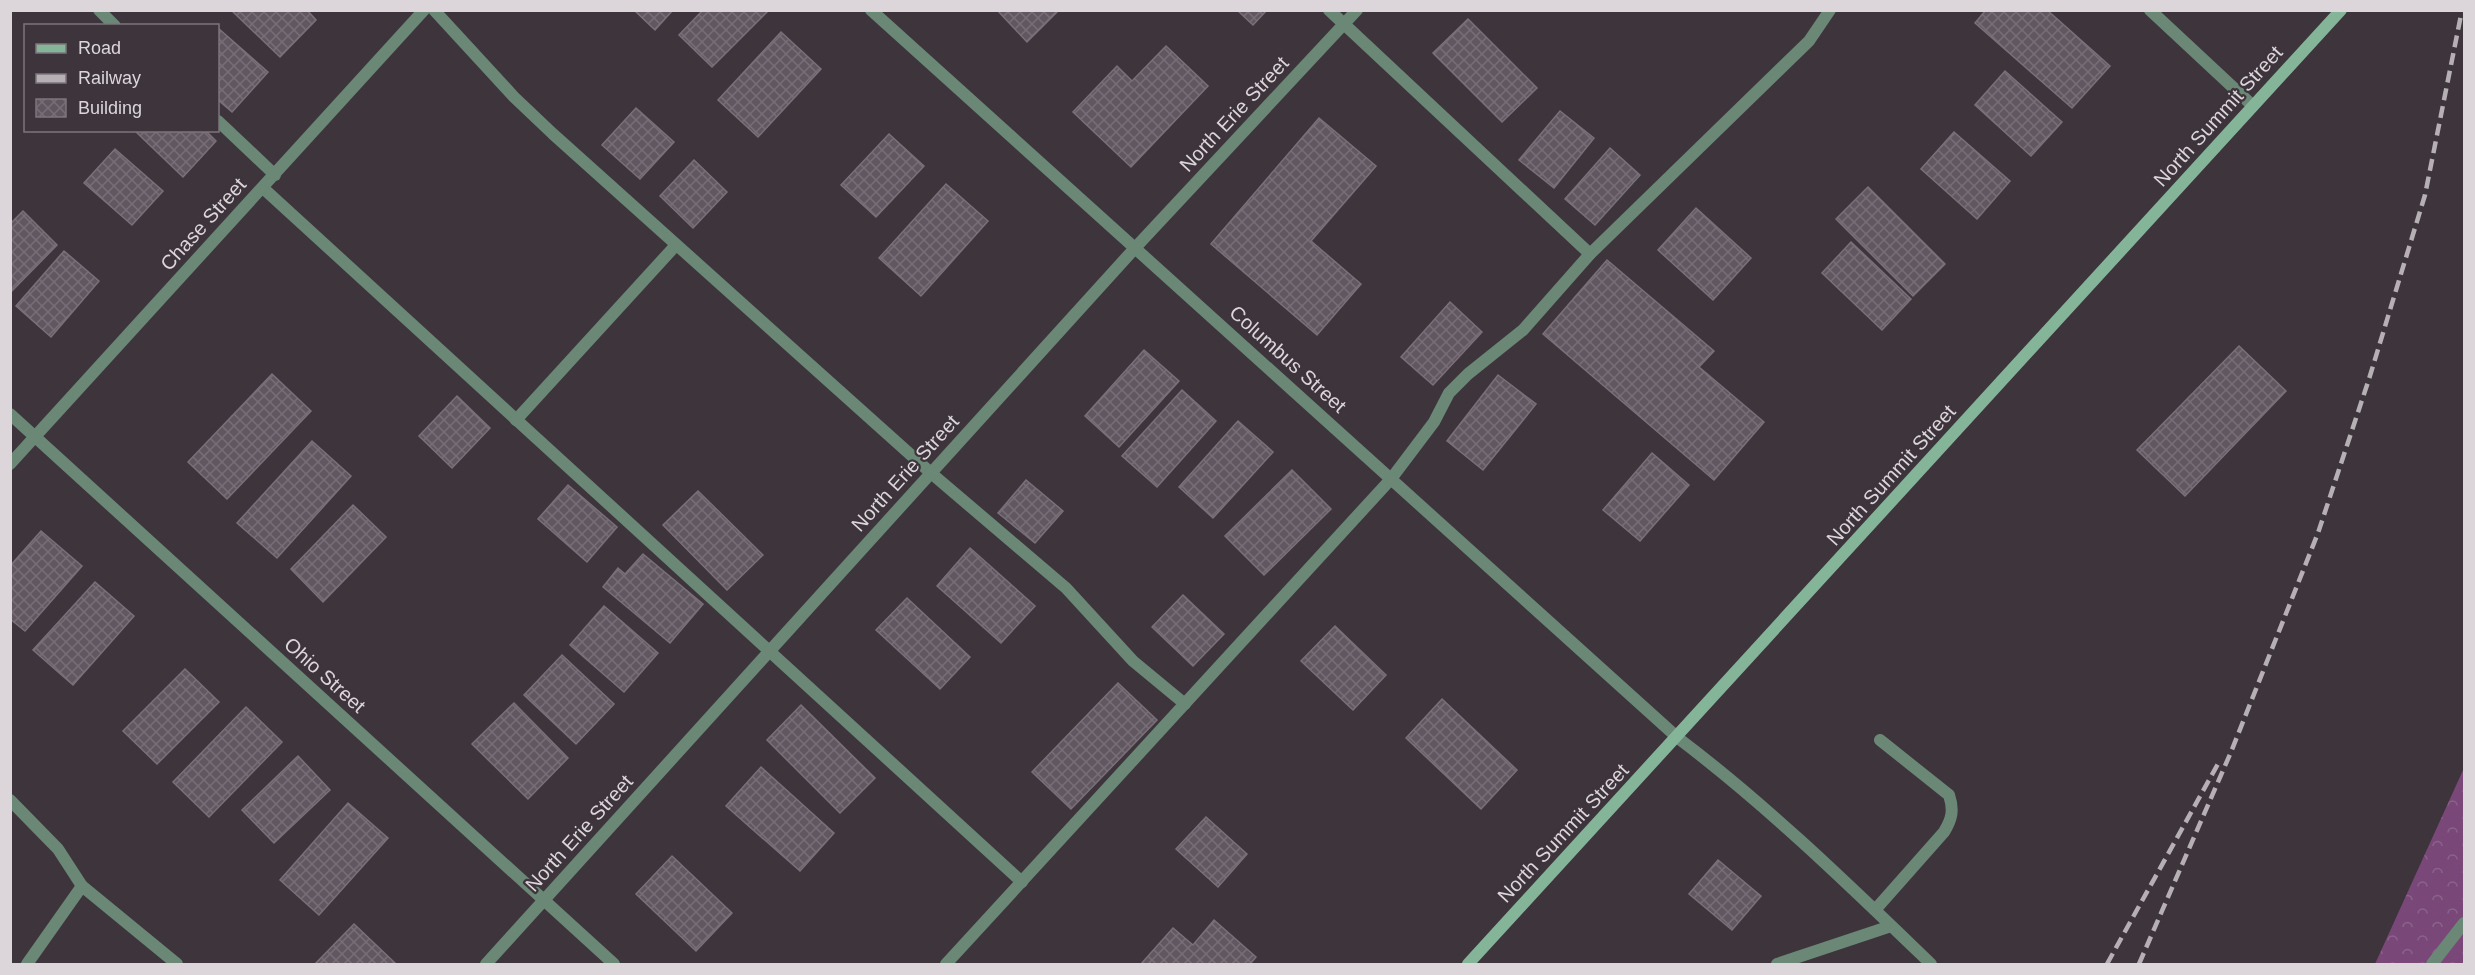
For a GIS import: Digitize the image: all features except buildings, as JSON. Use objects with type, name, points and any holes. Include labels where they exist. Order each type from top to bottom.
[{"type":"main road","name":"North Summit Street","points":[[1468,964],[1678,738],[2341,10]]},
{"type":"street","points":[[99,10],[113,24]]},
{"type":"street","name":"Chase Street","points":[[10,464],[424,10]]},
{"type":"street","points":[[434,10],[514,97],[931,473],[1066,588],[1134,661],[1185,704]]},
{"type":"street","name":"Columbus Street","points":[[871,10],[1678,738],[1724,773],[1932,964]]},
{"type":"street","points":[[1329,10],[1590,254]]},
{"type":"street","name":"North Erie Street","points":[[486,964],[1135,248],[1357,10]]},
{"type":"street","points":[[946,964],[1392,479],[1434,422],[1449,393],[1468,374],[1523,330],[1590,254],[1809,41],[1830,10]]},
{"type":"street","points":[[2150,10],[2253,106]]},
{"type":"street","points":[[219,122],[275,175]]},
{"type":"street","points":[[262,188],[1022,882]]},
{"type":"street","points":[[516,420],[676,245]]},
{"type":"street","name":"Ohio Street","points":[[10,414],[614,964]]},
{"type":"street","points":[[1875,910],[1944,832],[1951,820],[1953,807],[1949,795],[1880,740]]},
{"type":"street","points":[[10,800],[58,849],[82,886],[177,964]]},
{"type":"street","points":[[27,964],[82,886]]},
{"type":"street","points":[[2432,964],[2464,923]]},
{"type":"street","points":[[1777,964],[1892,926]]},
{"type":"green space","points":[[2464,768],[2464,964],[2375,964]]},
{"type":"railway","points":[[2139,964],[2231,752],[2318,533],[2369,379],[2425,195],[2462,10]]},
{"type":"railway","points":[[2107,964],[2219,762]]}]
